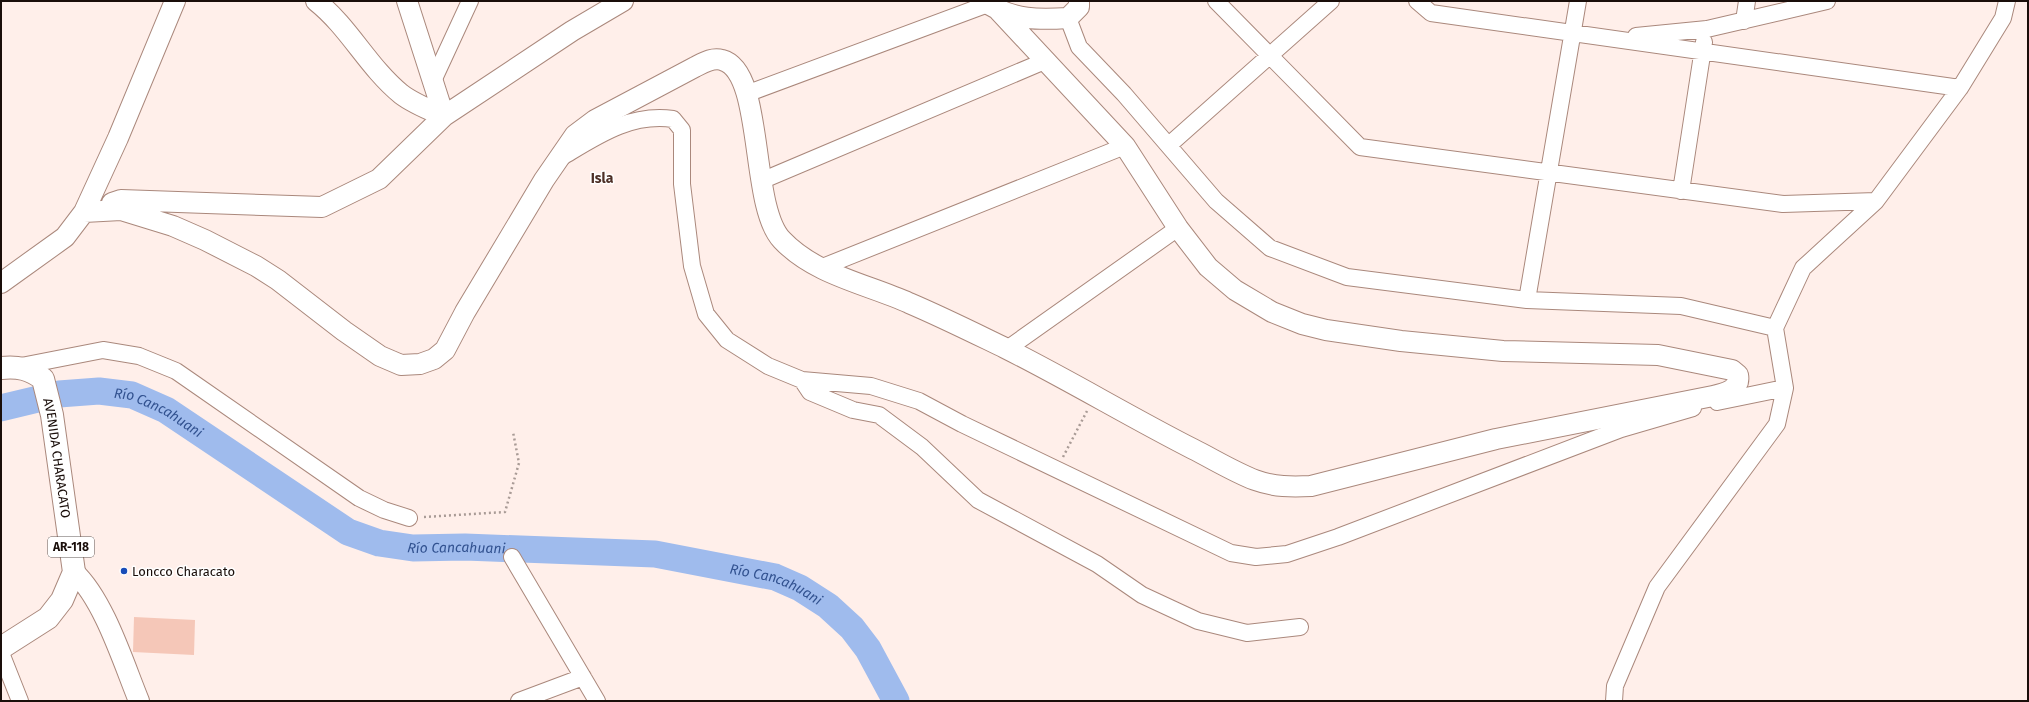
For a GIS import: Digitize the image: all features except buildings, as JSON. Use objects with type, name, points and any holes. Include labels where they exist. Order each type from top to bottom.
[{"type":"main road","name":"AVENIDA CHARACATO","points":[[8,367],[33,371],[44,379],[52,415],[74,572]]},
{"type":"main road","name":"AR-118","points":[[1,648],[48,618],[62,600],[74,572]]},
{"type":"street","points":[[1,283],[65,237],[84,212],[118,138],[175,1]]},
{"type":"street","points":[[316,1],[332,15],[386,80],[402,95],[416,104],[444,116]]},
{"type":"street","points":[[407,1],[444,116]]},
{"type":"street","points":[[433,81],[470,1]]},
{"type":"street","points":[[84,212],[121,200],[322,207],[379,179],[444,116],[572,31],[624,1]]},
{"type":"street","points":[[746,94],[991,5],[1024,18],[1068,18],[1079,8],[1079,1]]},
{"type":"street","points":[[1216,1],[1360,147],[1783,204],[1876,201]]},
{"type":"street","points":[[1169,145],[1331,1]]},
{"type":"street","points":[[1417,1],[1431,13],[1960,88]]},
{"type":"street","points":[[1527,300],[1578,1]]},
{"type":"street","points":[[1744,21],[1747,1]]},
{"type":"street","points":[[1610,38],[1707,29],[1827,1]]},
{"type":"street","points":[[1614,701],[1615,686],[1657,587],[1777,424],[1785,388],[1775,328],[1803,268],[1876,201],[1960,88],[2003,18],[2007,1]]},
{"type":"street","points":[[84,212],[121,210],[173,226],[205,240],[256,266],[278,280],[344,332],[380,356],[401,365],[413,366],[434,359],[445,350],[464,312],[575,134],[582,128],[706,61],[721,59],[733,67],[738,73],[746,94],[754,129],[761,181],[770,219],[779,238],[789,247],[820,268],[909,302],[1007,349],[1094,397],[1254,480],[1283,487],[1311,486],[1496,439],[1713,396],[1730,391],[1737,384],[1739,379],[1735,372],[1727,368],[1658,355],[1503,351],[1364,336],[1302,324],[1266,309],[1228,285],[1208,267],[1178,228],[1125,146],[1047,60],[991,5]]},
{"type":"street","points":[[1068,18],[1079,47],[1124,94],[1216,201],[1270,248],[1347,277],[1527,300],[1681,306],[1775,328]]},
{"type":"street","points":[[1681,190],[1707,29]]},
{"type":"street","points":[[761,181],[1047,60]]},
{"type":"street","points":[[559,159],[608,129],[655,117],[673,119],[682,130],[682,184],[692,266],[706,314],[727,340],[768,366],[802,380],[871,386],[919,401],[962,424],[1231,553],[1256,557],[1287,554],[1338,537],[1621,429],[1711,403],[1785,388]]},
{"type":"street","points":[[820,268],[1125,146]]},
{"type":"street","points":[[1007,349],[1178,228]]},
{"type":"street","points":[[8,367],[103,350],[139,356],[176,371],[359,498],[384,510],[409,518]]},
{"type":"street","points":[[802,380],[810,392],[853,410],[879,416],[922,447],[978,500],[1098,564],[1142,595],[1198,621],[1247,633],[1300,627]]},
{"type":"street","points":[[512,557],[597,701]]},
{"type":"street","points":[[74,572],[86,584],[112,635],[139,701]]},
{"type":"street","points":[[1,653],[20,701]]},
{"type":"street","points":[[519,701],[583,677]]},
{"type":"path","points":[[1057,469],[1094,397]]},
{"type":"path","points":[[409,518],[505,512],[519,464],[513,432]]},
{"type":"shaded area","points":[[134,617],[195,620],[194,655],[133,652]]},
{"type":"waterway","name":"Río Cancahuani","points":[[1,408],[59,394],[99,391],[132,395],[166,410],[348,532],[379,543],[413,548],[465,547],[655,554],[775,577],[800,588],[828,606],[852,628],[868,649],[896,701]]},
{"type":"place","name":"Loncco Characato","points":[[124,571]]},
{"type":"district","name":"Isla","points":[[602,178]]}]
